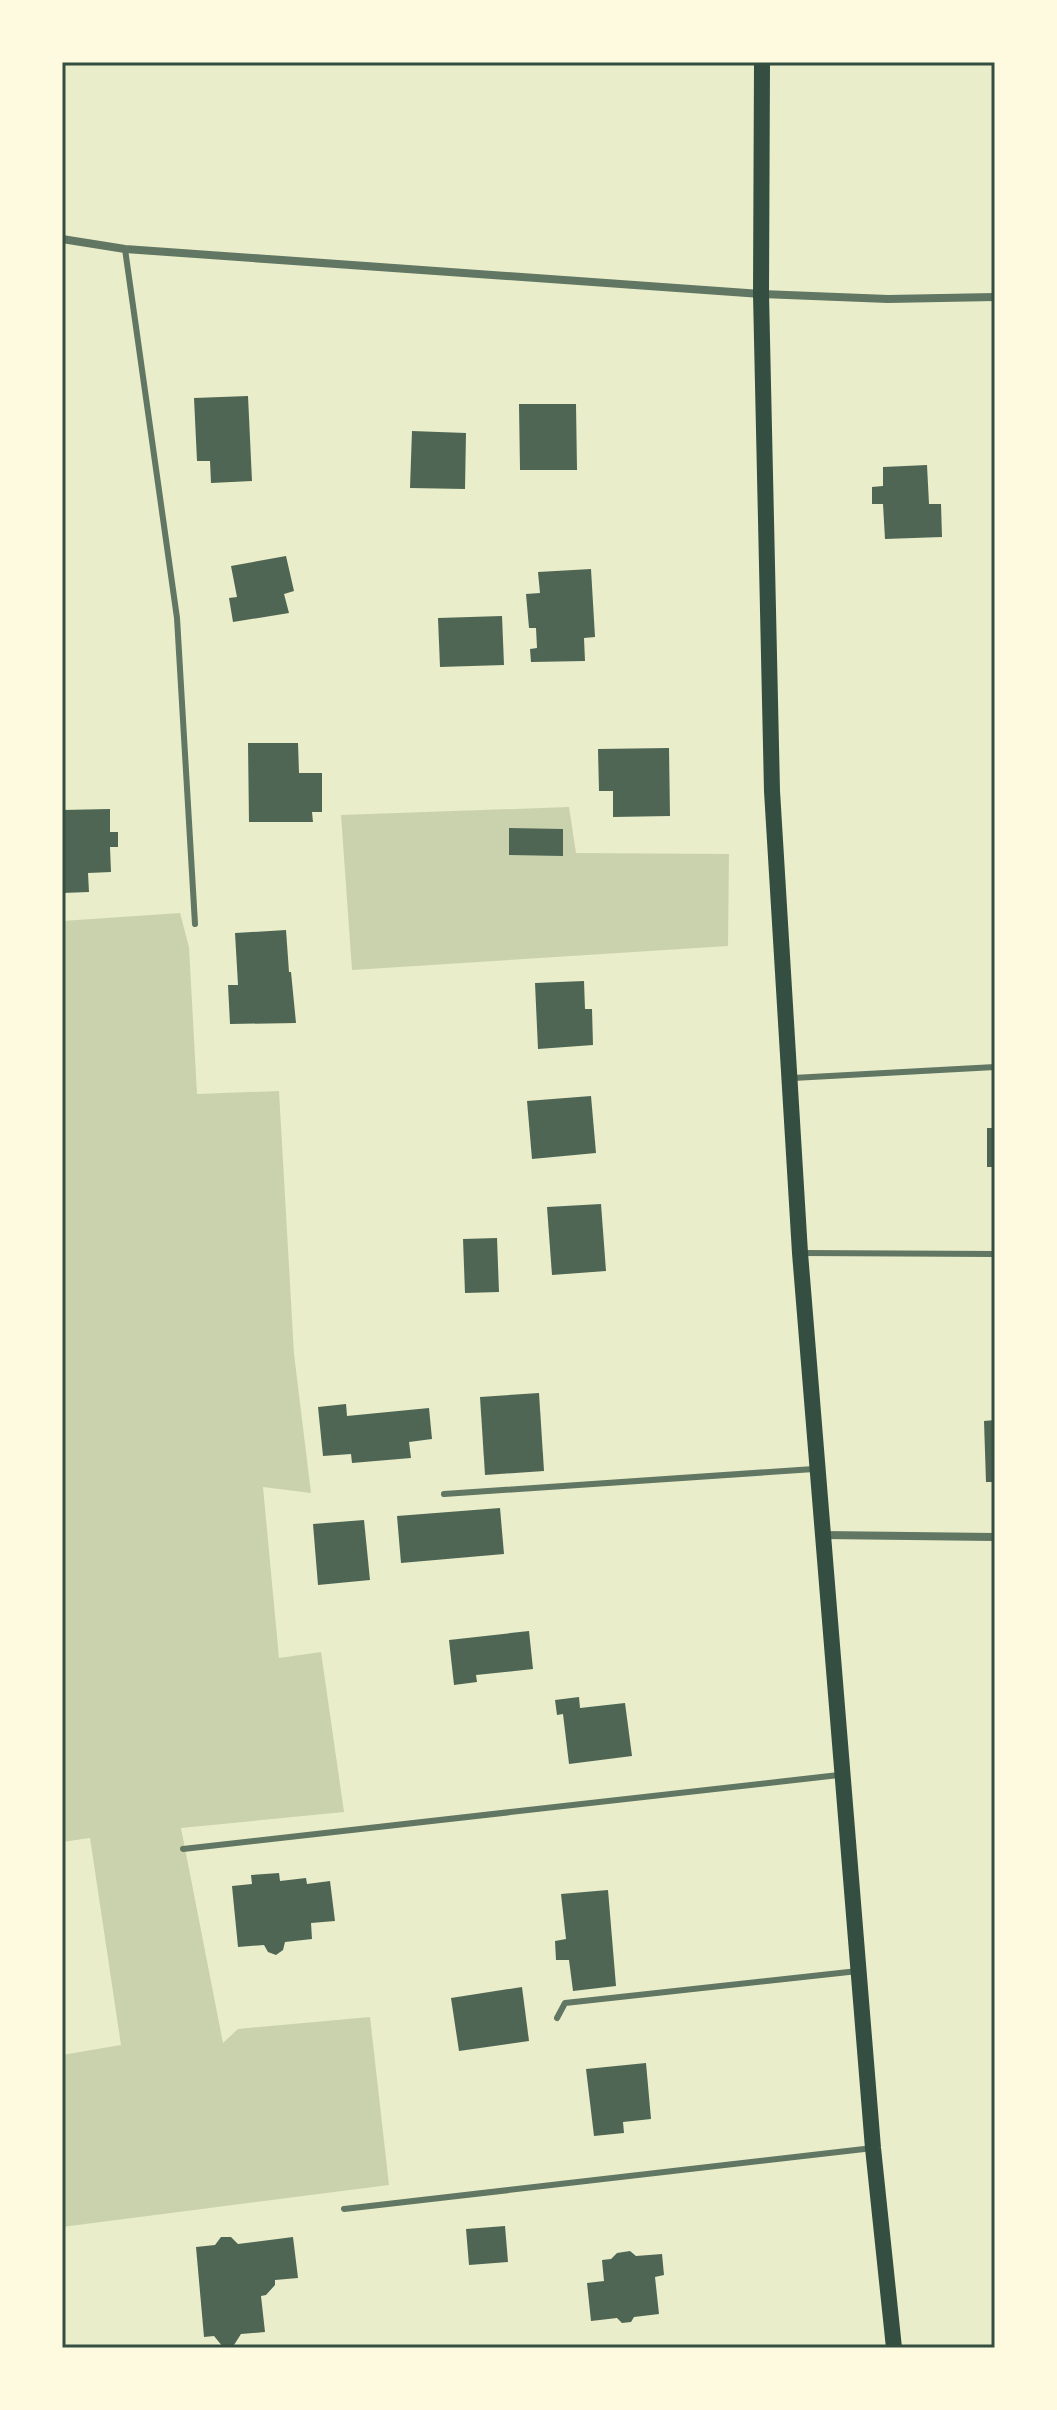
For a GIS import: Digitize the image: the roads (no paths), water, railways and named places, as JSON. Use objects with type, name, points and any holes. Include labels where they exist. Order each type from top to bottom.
[{"type":"main road","points":[[762,62],[761,294],[772,791],[800,1253],[873,2148],[894,2348]]},
{"type":"street","points":[[62,239],[125,249],[761,294],[888,299],[995,297]]},
{"type":"street","points":[[823,1535],[995,1537]]},
{"type":"lane","points":[[125,249],[177,618],[195,924]]},
{"type":"lane","points":[[789,1078],[995,1067]]},
{"type":"lane","points":[[800,1253],[995,1254]]},
{"type":"lane","points":[[444,1494],[818,1469]]},
{"type":"lane","points":[[183,1849],[843,1775]]},
{"type":"lane","points":[[557,2018],[565,2003],[858,1971]]},
{"type":"lane","points":[[344,2209],[873,2148]]}]
